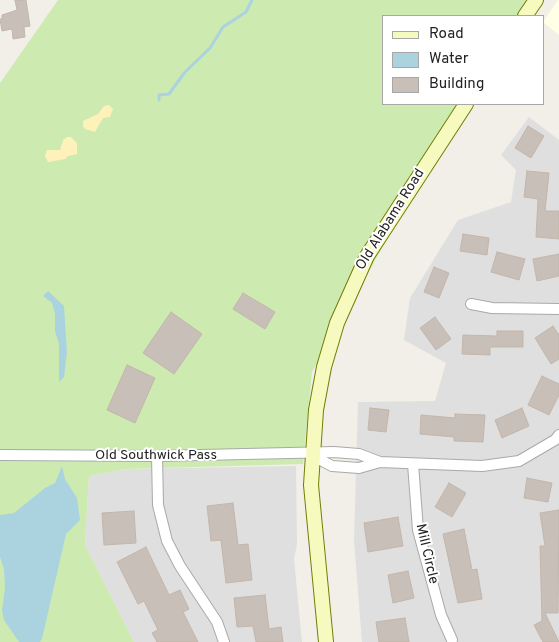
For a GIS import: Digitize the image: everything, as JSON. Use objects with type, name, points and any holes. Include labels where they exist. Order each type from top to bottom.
[{"type":"main road","points":[[526,15],[536,0]]},
{"type":"main road","name":"Old Alabama Road","points":[[326,642],[313,515],[311,454],[316,410],[324,367],[337,323],[354,282],[381,231],[465,105]]},
{"type":"street","points":[[470,304],[492,308],[559,309]]},
{"type":"street","points":[[311,454],[332,466],[359,468],[380,462],[499,466],[519,461],[558,441]]},
{"type":"street","name":"Old Southwick Pass","points":[[0,455],[157,456],[311,454]]},
{"type":"street","points":[[157,456],[158,505],[168,541],[180,566],[217,622],[224,642]]},
{"type":"street","name":"Mill Circle","points":[[413,464],[418,530],[441,615],[452,640]]},
{"type":"shaded area","points":[[559,0],[559,35],[544,23]]},
{"type":"shaded area","points":[[529,117],[559,140],[559,642],[362,642],[354,541],[358,402],[435,401],[446,363],[404,340],[410,298],[458,220],[511,202],[516,170],[501,155]]},
{"type":"shaded area","points":[[296,466],[297,544],[294,559],[302,642],[134,642],[85,545],[89,476],[126,469]]},
{"type":"green space","points":[[58,0],[535,0],[528,15],[382,15],[382,105],[471,105],[390,234],[312,372],[303,464],[126,469],[89,476],[85,545],[134,642],[0,642],[0,83]]},
{"type":"sand","points":[[109,105],[113,109],[110,117],[103,118],[95,132],[85,129],[83,121],[98,114],[104,106]]},
{"type":"sand","points":[[71,137],[77,143],[77,154],[68,156],[65,159],[48,162],[45,156],[47,150],[60,150],[63,140]]},
{"type":"water","points":[[48,291],[64,306],[67,352],[64,377],[59,382],[59,344],[55,331],[55,314],[52,303],[43,296]]},
{"type":"water","points":[[62,466],[65,479],[77,498],[80,520],[66,534],[42,639],[40,642],[19,642],[4,620],[2,610],[5,588],[4,569],[0,557],[0,515],[14,513],[45,488],[55,483]]},
{"type":"building","points":[[15,0],[26,0],[30,26],[24,27],[25,37],[13,39],[12,29],[2,31],[0,19],[2,19],[2,15],[17,10]]},
{"type":"building","points":[[528,126],[544,136],[531,158],[515,148]]},
{"type":"building","points":[[527,171],[549,173],[545,211],[559,211],[559,239],[536,237],[538,199],[524,197]]},
{"type":"building","points":[[463,234],[489,238],[487,255],[460,251]]},
{"type":"building","points":[[497,252],[525,259],[519,280],[491,272]]},
{"type":"building","points":[[559,254],[559,276],[537,281],[533,259]]},
{"type":"building","points":[[434,267],[449,273],[439,298],[424,292]]},
{"type":"building","points":[[243,293],[275,312],[265,329],[233,309]]},
{"type":"building","points":[[171,312],[202,334],[174,374],[143,353]]},
{"type":"building","points":[[435,317],[451,339],[436,350],[420,328]]},
{"type":"building","points":[[553,326],[559,335],[559,359],[551,364],[535,338]]},
{"type":"building","points":[[497,331],[523,331],[523,347],[490,347],[490,355],[462,354],[463,335],[497,336]]},
{"type":"building","points":[[127,365],[155,378],[135,423],[107,410]]},
{"type":"building","points":[[542,376],[559,384],[559,395],[549,415],[528,405]]},
{"type":"building","points":[[370,408],[389,410],[386,432],[368,430]]},
{"type":"building","points":[[522,408],[529,426],[502,438],[495,420]]},
{"type":"building","points":[[455,414],[485,415],[483,442],[454,441],[454,437],[420,434],[421,415],[455,418]]},
{"type":"building","points":[[527,478],[552,483],[548,502],[524,498]]},
{"type":"building","points":[[449,483],[466,493],[452,517],[435,507]]},
{"type":"building","points":[[233,503],[238,545],[248,544],[252,580],[226,583],[221,540],[211,541],[207,506]]},
{"type":"building","points":[[559,510],[558,613],[545,613],[559,642],[543,642],[534,625],[542,621],[540,546],[545,546],[540,513]]},
{"type":"building","points":[[134,511],[136,543],[104,545],[102,513]]},
{"type":"building","points":[[398,517],[403,546],[368,552],[364,523]]},
{"type":"building","points":[[464,529],[472,570],[477,569],[482,599],[458,603],[443,534]]},
{"type":"building","points":[[146,547],[169,595],[180,590],[189,609],[183,612],[198,642],[157,642],[152,633],[158,630],[144,601],[138,604],[117,562]]},
{"type":"building","points":[[408,571],[414,598],[393,603],[388,575]]},
{"type":"building","points":[[265,595],[269,629],[281,627],[283,642],[256,642],[253,626],[237,627],[234,598]]},
{"type":"building","points":[[405,618],[409,642],[379,642],[376,622]]},
{"type":"waterway","points":[[159,100],[159,95],[169,94],[185,72],[210,48],[223,27],[246,12],[252,0]]}]
